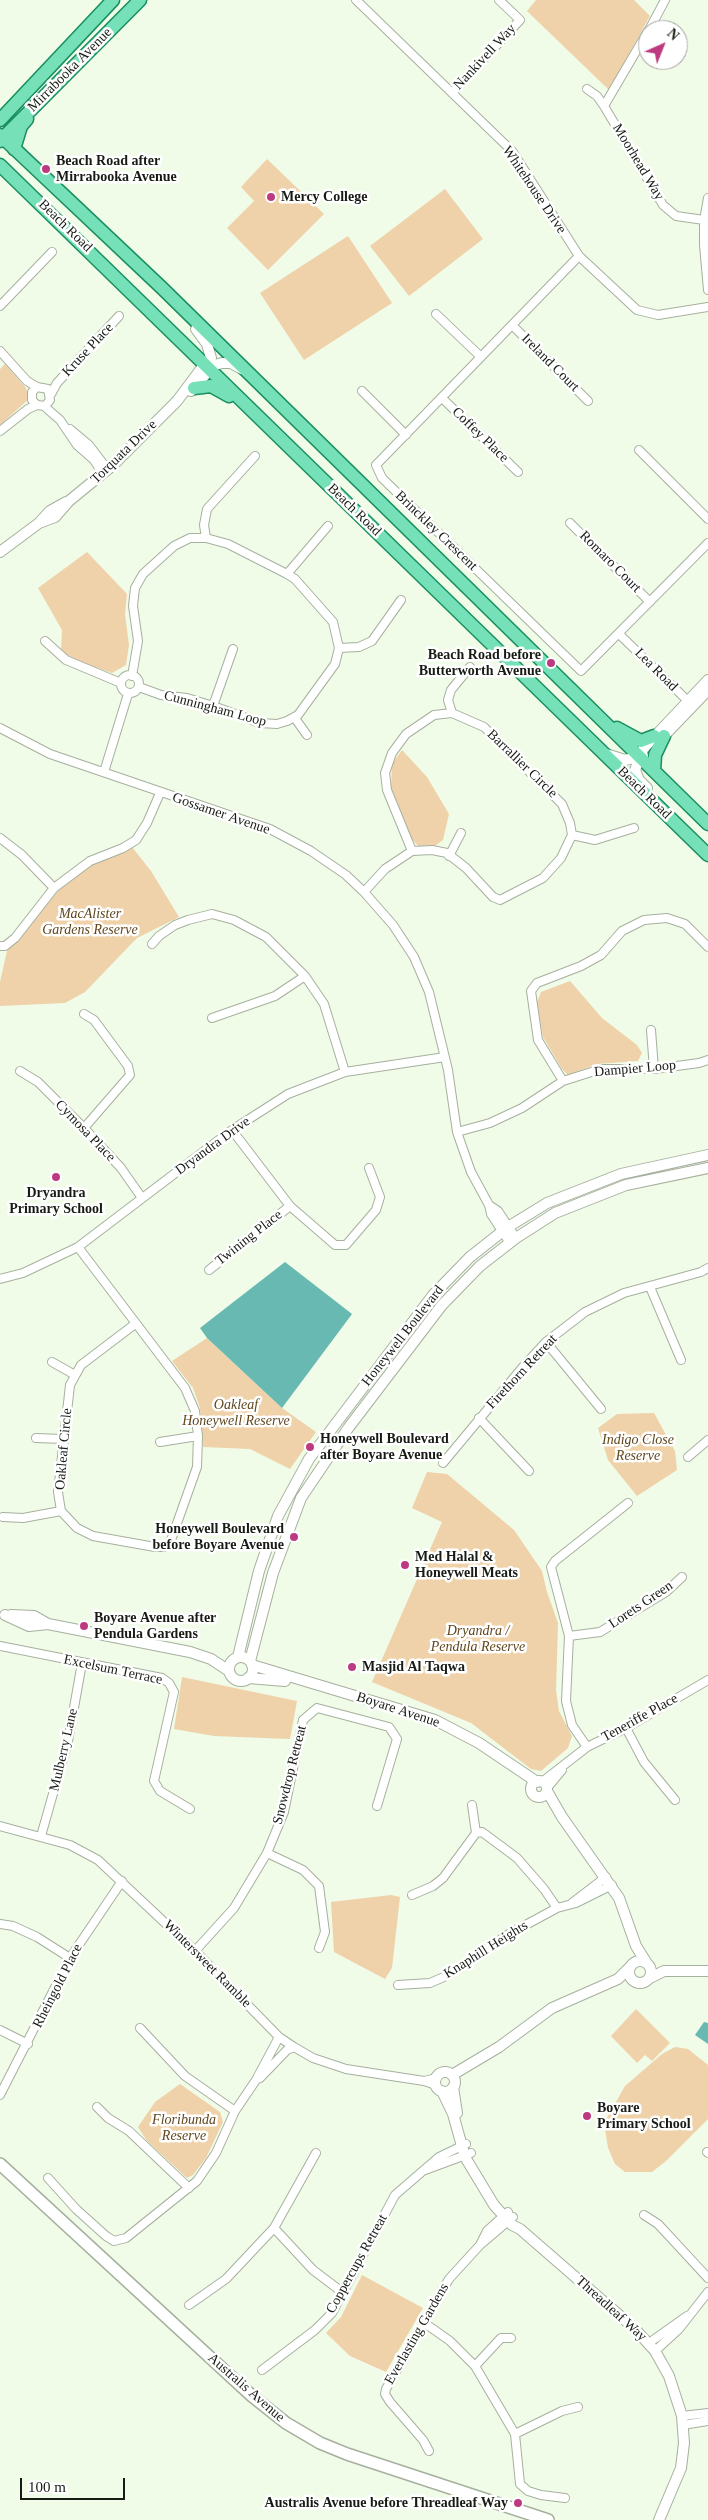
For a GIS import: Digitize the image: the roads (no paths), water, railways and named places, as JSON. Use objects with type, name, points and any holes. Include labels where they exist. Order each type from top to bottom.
[{"type":"main road","name":"Mirrabooka Avenue","points":[[2,116],[113,0]]},
{"type":"main road","name":"Mirrabooka Avenue","points":[[1,138],[140,0]]},
{"type":"main road","points":[[14,149],[24,123],[58,88],[81,60]]},
{"type":"main road","name":"Beach Road","points":[[1,138],[166,292],[708,824]]},
{"type":"main road","name":"Beach Road","points":[[0,165],[708,855]]},
{"type":"main road","points":[[0,172],[25,194],[42,204]]},
{"type":"main road","points":[[194,388],[207,385],[216,388],[259,418]]},
{"type":"main road","points":[[443,597],[455,596],[458,592],[458,578]]},
{"type":"main road","points":[[602,719],[628,736],[641,741],[659,736],[654,771]]},
{"type":"main road","name":"Australis Avenue","points":[[0,2164],[246,2390],[286,2423],[303,2434],[347,2454],[548,2520]]},
{"type":"street","name":"Whitehouse Drive","points":[[356,0],[512,151],[579,256],[637,310],[658,315],[708,307]]},
{"type":"street","name":"Nankivell Way","points":[[452,93],[520,20],[499,0]]},
{"type":"street","points":[[654,20],[665,0]]},
{"type":"street","points":[[604,106],[638,48]]},
{"type":"street","name":"Moorhead Way","points":[[587,90],[597,96],[604,106],[663,204],[676,216],[704,220]]},
{"type":"street","points":[[708,198],[704,220],[708,290]]},
{"type":"street","points":[[0,306],[52,252]]},
{"type":"street","name":"Brinckley Crescent","points":[[579,256],[376,465],[382,478],[581,670],[708,543]]},
{"type":"street","points":[[166,292],[172,304],[203,336],[211,358],[207,368]]},
{"type":"street","points":[[436,314],[481,357]]},
{"type":"street","name":"Kruse Place","points":[[0,431],[57,383],[119,316]]},
{"type":"street","name":"Ireland Court","points":[[512,325],[588,401]]},
{"type":"street","points":[[0,351],[41,396],[77,445],[106,472]]},
{"type":"street","points":[[207,368],[217,364],[231,363],[247,372]]},
{"type":"street","name":"Torquata Drive","points":[[0,552],[39,523],[50,511],[70,501],[106,472],[177,401],[201,369],[207,368],[206,374],[194,388],[177,401]]},
{"type":"street","points":[[362,391],[406,435]]},
{"type":"street","name":"Coffey Place","points":[[442,398],[518,472]]},
{"type":"street","points":[[639,450],[708,519]]},
{"type":"street","points":[[206,538],[204,525],[207,509],[256,456]]},
{"type":"street","name":"Romaro Court","points":[[570,522],[650,602]]},
{"type":"street","points":[[287,574],[328,526]]},
{"type":"street","points":[[132,676],[138,641],[133,606],[135,588],[143,574],[174,546],[190,538],[206,538],[228,544],[295,579],[333,622],[339,648],[335,664],[298,715],[294,717],[307,735]]},
{"type":"street","points":[[339,648],[359,647],[372,641],[401,600]]},
{"type":"street","name":"Lea Road","points":[[619,634],[690,704]]},
{"type":"street","points":[[46,641],[66,660],[121,683],[124,691],[128,694]]},
{"type":"street","points":[[213,706],[233,649]]},
{"type":"street","points":[[412,851],[386,790],[385,774],[392,753],[406,734],[434,714],[452,713],[448,700],[451,690],[470,667]]},
{"type":"street","points":[[121,683],[123,678],[132,676]]},
{"type":"street","points":[[104,772],[128,694],[139,687],[139,682],[132,676]]},
{"type":"street","points":[[665,813],[657,798],[636,773],[636,765],[643,749],[659,736],[690,704],[708,680]]},
{"type":"street","name":"Cunningham Loop","points":[[139,687],[162,695],[213,706],[260,723],[277,724],[294,717]]},
{"type":"street","points":[[690,704],[708,690]]},
{"type":"street","name":"Barrallier Circle","points":[[452,713],[484,727],[562,804],[572,835]]},
{"type":"street","name":"Gossamer Avenue","points":[[0,728],[50,754],[270,830],[311,851],[346,875],[364,892],[393,925],[414,957],[429,992],[445,1057],[457,1132],[471,1172],[489,1205],[491,1214],[513,1241]]},
{"type":"street","points":[[603,752],[625,760],[640,757]]},
{"type":"street","points":[[0,946],[5,946],[15,938],[54,888],[90,861],[123,848],[136,840],[147,823],[160,793]]},
{"type":"street","points":[[364,892],[386,869],[412,851],[432,850],[447,853],[466,868],[493,897],[500,900],[544,878],[561,858],[572,835],[595,840],[634,828]]},
{"type":"street","points":[[449,856],[461,833]]},
{"type":"street","points":[[0,838],[22,854],[54,888]]},
{"type":"street","points":[[152,944],[159,936],[188,920],[212,914],[234,920],[266,937],[305,976],[324,1004],[345,1072]]},
{"type":"street","points":[[563,1081],[538,1040],[531,992],[537,983],[581,966],[601,954],[622,932],[644,920],[667,918],[685,924],[708,947]]},
{"type":"street","points":[[212,1018],[275,996],[305,976]]},
{"type":"street","points":[[84,1014],[94,1020],[128,1066],[130,1075],[84,1128]]},
{"type":"street","points":[[651,1030],[654,1069]]},
{"type":"street","name":"Dryandra Drive","points":[[0,1279],[23,1273],[78,1247],[232,1130],[288,1094],[345,1072],[445,1057]]},
{"type":"street","name":"Dampier Loop","points":[[457,1132],[490,1123],[522,1108],[563,1081],[601,1069],[654,1069],[708,1060]]},
{"type":"street","name":"Cymosa Place","points":[[20,1071],[38,1082],[84,1128],[121,1168],[142,1198]]},
{"type":"street","points":[[232,1130],[290,1206],[335,1245],[346,1244],[376,1210],[380,1197],[369,1168]]},
{"type":"street","name":"Honeywell Boulevard","points":[[233,1663],[259,1571],[278,1516],[309,1459],[433,1295],[470,1257],[505,1229],[547,1203],[621,1174],[708,1155]]},
{"type":"street","name":"Honeywell Boulevard","points":[[248,1678],[253,1670],[251,1663],[272,1573],[301,1498],[320,1468],[374,1393],[442,1305],[480,1266],[555,1213],[626,1185],[708,1168]]},
{"type":"street","name":"Twining Place","points":[[209,1270],[290,1206]]},
{"type":"street","points":[[3,1517],[23,1518],[61,1511],[77,1528],[93,1536],[155,1548],[164,1547],[170,1543],[196,1468],[198,1436],[195,1411],[185,1388],[78,1247]]},
{"type":"street","name":"Firethorn Retreat","points":[[443,1463],[479,1418],[546,1342],[585,1312],[624,1293],[706,1271]]},
{"type":"street","points":[[650,1287],[681,1360]]},
{"type":"street","name":"Oakleaf Circle","points":[[61,1511],[58,1492],[70,1385],[75,1375],[89,1359],[135,1324]]},
{"type":"street","points":[[546,1342],[601,1409]]},
{"type":"street","points":[[52,1362],[75,1375]]},
{"type":"street","points":[[364,1385],[374,1393]]},
{"type":"street","points":[[479,1418],[529,1471]]},
{"type":"street","points":[[160,1442],[198,1436]]},
{"type":"street","points":[[36,1438],[63,1439]]},
{"type":"street","points":[[688,1457],[708,1440]]},
{"type":"street","points":[[309,1459],[320,1468]]},
{"type":"street","points":[[586,1747],[572,1725],[566,1701],[569,1636],[551,1567],[555,1561],[628,1503]]},
{"type":"street","points":[[259,1571],[272,1573]]},
{"type":"street","name":"Lorets Green","points":[[569,1636],[600,1632],[666,1592],[682,1577]]},
{"type":"street","points":[[2,1614],[29,1626],[48,1624],[190,1652],[211,1659],[233,1663]]},
{"type":"street","name":"Excelsum Terrace","points":[[0,1646],[162,1678],[169,1683],[174,1692],[154,1781],[160,1791],[190,1809]]},
{"type":"street","name":"Mulberry Lane","points":[[40,1836],[68,1741],[82,1663]]},
{"type":"street","name":"Boyare Avenue","points":[[306,1682],[301,1684],[248,1678],[236,1679],[233,1663],[251,1663],[302,1679],[306,1682],[435,1720],[479,1743],[511,1766],[541,1788],[609,1881],[619,1898],[636,1946],[647,1964]]},
{"type":"street","name":"Teneriffe Place","points":[[541,1788],[586,1747],[626,1728],[708,1680]]},
{"type":"street","name":"Snowdrop Retreat","points":[[195,1951],[234,1908],[267,1853],[284,1812],[303,1720],[316,1708],[389,1726],[393,1731],[397,1738],[377,1806]]},
{"type":"street","points":[[626,1728],[644,1762],[675,1800]]},
{"type":"street","points":[[472,1805],[476,1833]]},
{"type":"street","name":"Wintersweet Ramble","points":[[0,1826],[70,1846],[98,1860],[122,1880],[280,2036],[294,2047],[313,2058],[346,2069],[424,2081],[438,2085]]},
{"type":"street","points":[[412,1895],[433,1886],[443,1878],[476,1833],[482,1832],[494,1839],[517,1858],[544,1889],[557,1908]]},
{"type":"street","points":[[267,1853],[303,1870],[319,1886],[325,1932],[319,1948]]},
{"type":"street","name":"Rheingold Place","points":[[0,2095],[28,2044],[70,1958],[122,1880]]},
{"type":"street","name":"Knaphill Heights","points":[[398,1985],[430,1983],[446,1976],[509,1934],[557,1908],[570,1904],[609,1881]]},
{"type":"street","points":[[0,1924],[13,1926],[70,1958]]},
{"type":"street","points":[[634,1981],[629,1975],[636,1946]]},
{"type":"street","points":[[453,2082],[443,2072],[438,2085],[449,2090],[453,2082],[490,2058],[500,2047],[552,2008],[618,1979],[638,1960],[664,1972]]},
{"type":"street","points":[[647,1964],[651,1974],[650,1978]]},
{"type":"street","points":[[618,1979],[643,1983],[664,1972],[708,1971]]},
{"type":"street","points":[[140,2028],[185,2076],[235,2112]]},
{"type":"street","points":[[0,2030],[28,2044]]},
{"type":"street","points":[[48,2178],[76,2209],[106,2236],[114,2241],[126,2238],[189,2188],[216,2153],[235,2112],[256,2080],[280,2036]]},
{"type":"street","points":[[256,2080],[287,2050],[294,2047]]},
{"type":"street","name":"Threadleaf Way","points":[[453,2082],[457,2114],[466,2150]]},
{"type":"street","name":"Threadleaf Way","points":[[438,2085],[453,2114],[466,2150],[508,2217],[652,2347],[669,2376],[682,2421],[684,2442],[681,2468],[659,2520]]},
{"type":"street","points":[[97,2107],[108,2118],[129,2131],[189,2188]]},
{"type":"street","name":"Coppercups Retreat","points":[[262,2370],[315,2330],[332,2313],[395,2195],[424,2171],[466,2150]]},
{"type":"street","points":[[189,2305],[226,2279],[274,2228],[316,2153]]},
{"type":"street","points":[[644,2215],[658,2224],[708,2278]]},
{"type":"street","name":"Everlasting Gardens","points":[[429,2451],[423,2440],[385,2394],[386,2388],[449,2279],[508,2217]]},
{"type":"street","points":[[274,2228],[313,2270],[342,2292]]},
{"type":"street","points":[[652,2347],[679,2329],[708,2292]]},
{"type":"street","points":[[423,2322],[450,2341],[475,2366],[515,2434],[520,2484],[528,2491],[564,2498]]},
{"type":"street","points":[[475,2366],[501,2338],[511,2338]]},
{"type":"street","points":[[515,2434],[562,2412],[578,2407]]},
{"type":"street","points":[[682,2421],[708,2413]]},
{"type":"street","points":[[682,2421],[708,2421]]},
{"type":"water","points":[[285,1262],[352,1314],[282,1408],[207,1338],[200,1328]]},
{"type":"water","points":[[704,2022],[708,2023],[708,2044],[695,2035]]},
{"type":"place","name":"Beach Road after Mirrabooka Avenue","points":[[46,169]]},
{"type":"place","name":"Mercy College","points":[[271,197]]},
{"type":"place","name":"Beach Road before Butterworth Avenue","points":[[551,663]]},
{"type":"place","name":"Dryandra Primary School","points":[[56,1177]]},
{"type":"place","name":"Honeywell Boulevard after Boyare Avenue","points":[[310,1447]]},
{"type":"place","name":"Honeywell Boulevard before Boyare Avenue","points":[[294,1537]]},
{"type":"place","name":"Med Halal & Honeywell Meats","points":[[405,1565]]},
{"type":"place","name":"Boyare Avenue after Pendula Gardens","points":[[84,1626]]},
{"type":"place","name":"Masjid Al Taqwa","points":[[352,1667]]},
{"type":"place","name":"Boyare Primary School","points":[[587,2116]]},
{"type":"place","name":"Australis Avenue before Threadleaf Way","points":[[518,2503]]},
{"type":"park label","name":"MacAlister Gardens Reserve","points":[[90,922]]},
{"type":"park label","name":"Oakleaf Honeywell Reserve","points":[[236,1414]]},
{"type":"park label","name":"Indigo Close Reserve","points":[[638,1448]]},
{"type":"park label","name":"Dryandra / Pendula Reserve","points":[[478,1639]]},
{"type":"park label","name":"Floribunda Reserve","points":[[184,2128]]}]
